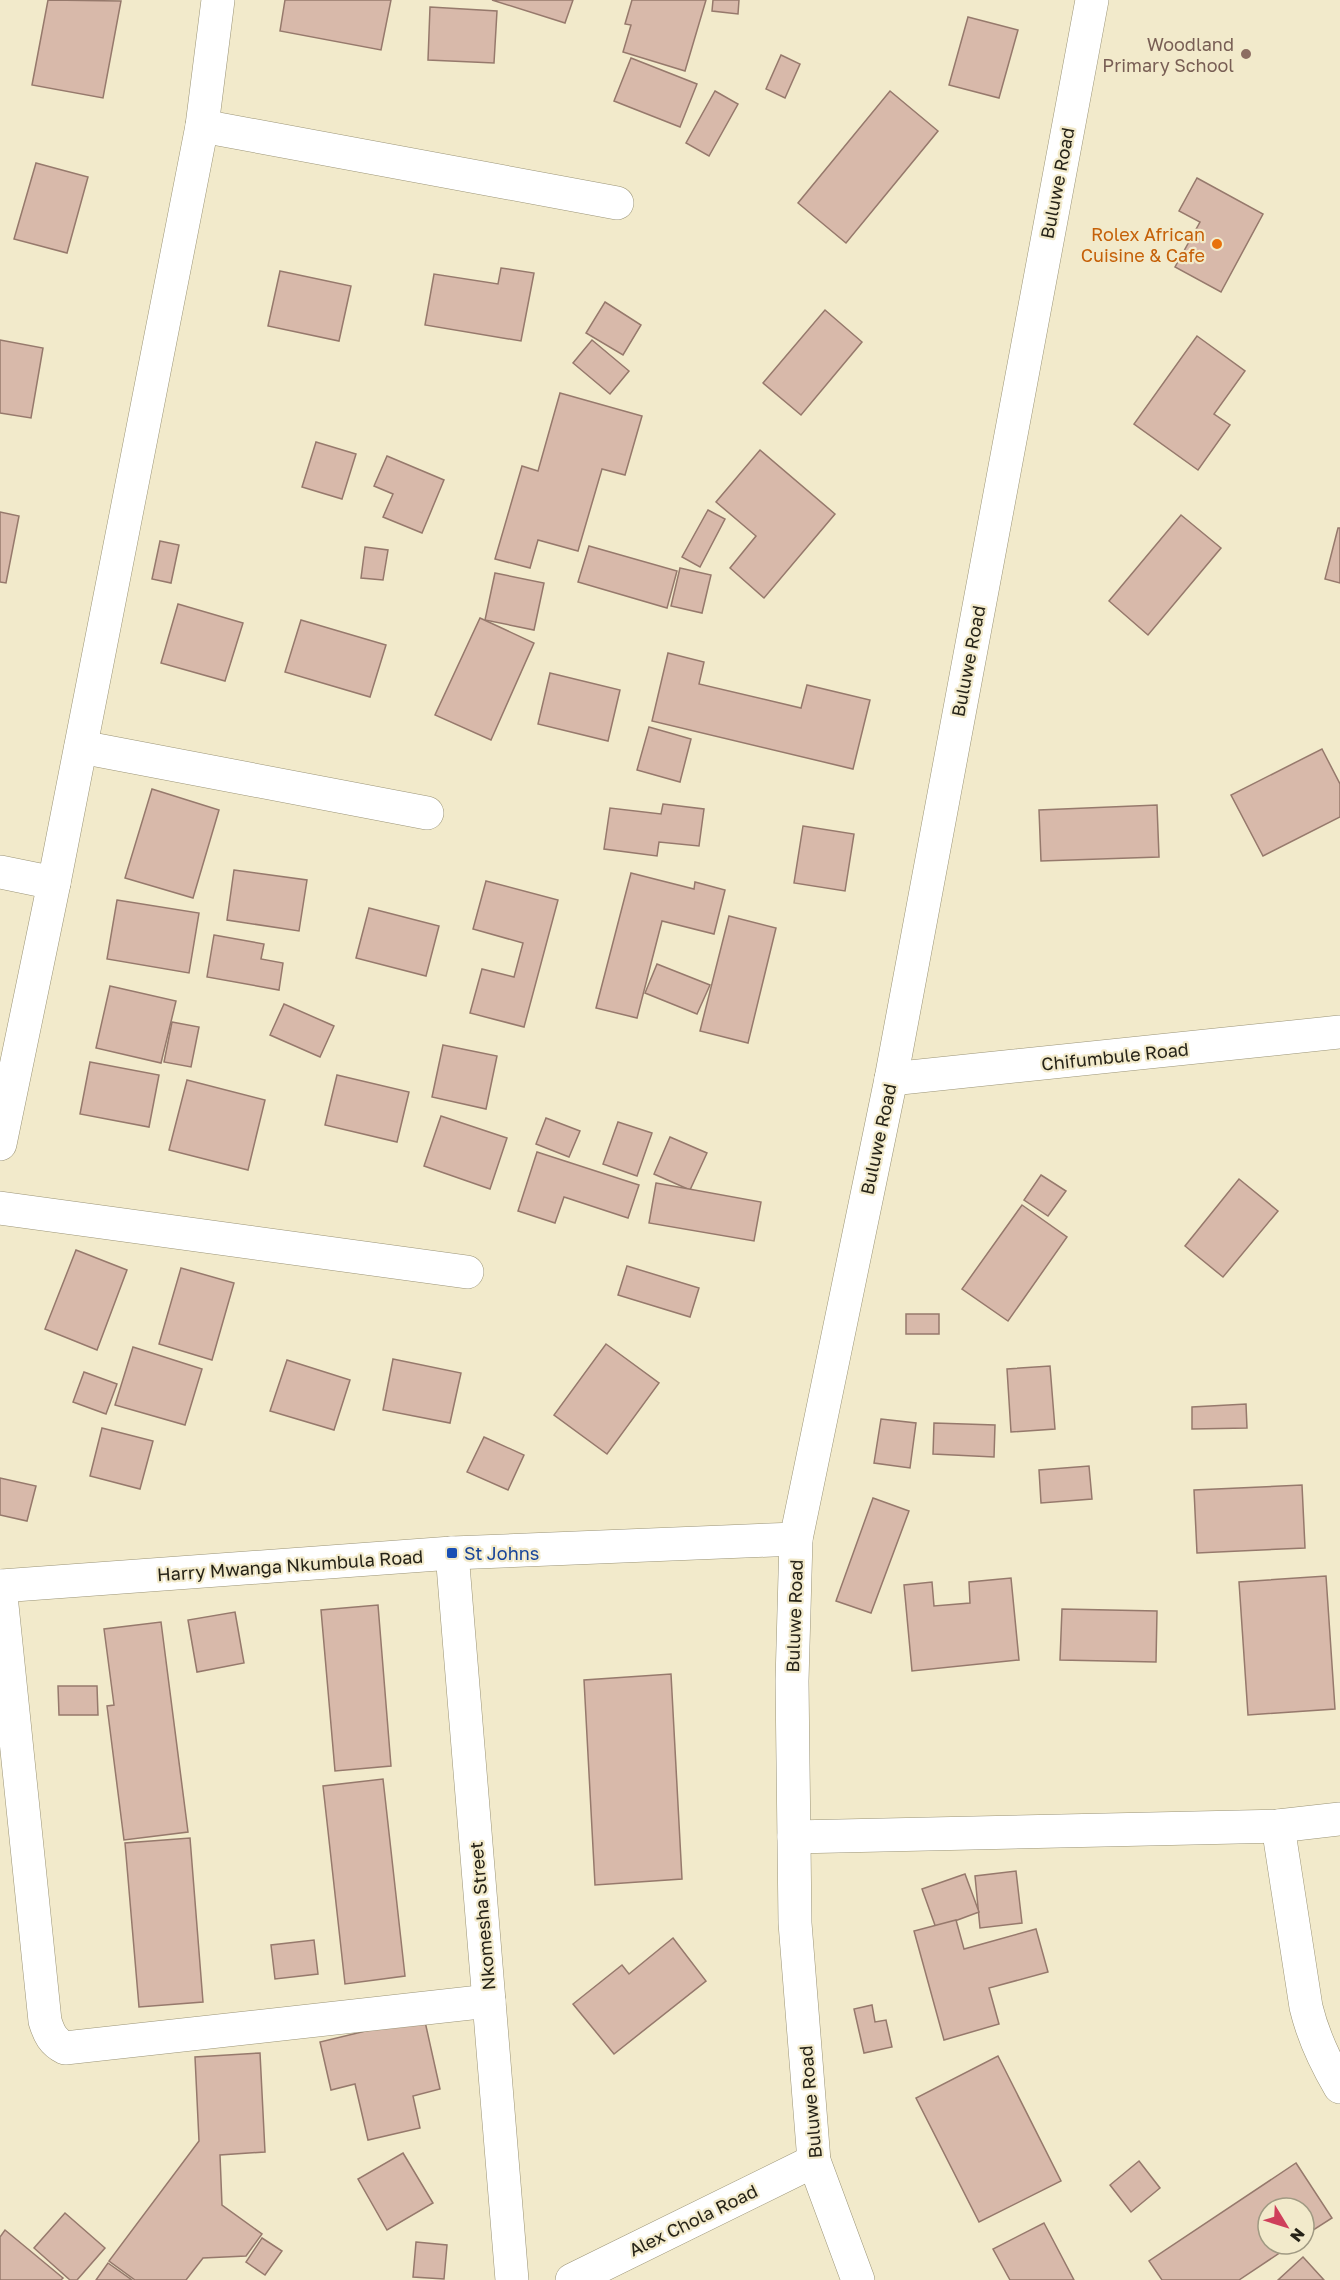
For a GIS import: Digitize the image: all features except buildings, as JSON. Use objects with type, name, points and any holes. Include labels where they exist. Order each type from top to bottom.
[{"type":"street","points":[[0,1144],[81,747],[202,126],[218,0]]},
{"type":"street","name":"Buluwe Road","points":[[858,2280],[814,2161],[795,1923],[792,1681],[796,1539],[891,1079],[1092,0]]},
{"type":"street","points":[[202,126],[617,203]]},
{"type":"street","points":[[81,747],[427,813]]},
{"type":"street","points":[[0,872],[54,883]]},
{"type":"street","name":"Chifumbule Road","points":[[891,1079],[1340,1032]]},
{"type":"street","points":[[0,1208],[467,1272]]},
{"type":"street","name":"Harry Mwanga Nkumbula Road","points":[[0,1586],[452,1553],[796,1539]]},
{"type":"street","name":"Nkomesha Street","points":[[452,1553],[512,2280]]},
{"type":"street","points":[[0,1586],[45,2022],[48,2033],[57,2044],[65,2048],[489,2001]]},
{"type":"street","points":[[794,1837],[1278,1826],[1340,1819]]},
{"type":"street","points":[[1278,1826],[1308,2015],[1322,2058],[1340,2086]]},
{"type":"street","name":"Alex Chola Road","points":[[572,2280],[814,2161]]},
{"type":"place","name":"Woodland Primary School","points":[[1246,54]]},
{"type":"place","name":"Rolex African Cuisine & Cafe","points":[[1217,244]]},
{"type":"place","name":"St Johns","points":[[452,1553]]}]
